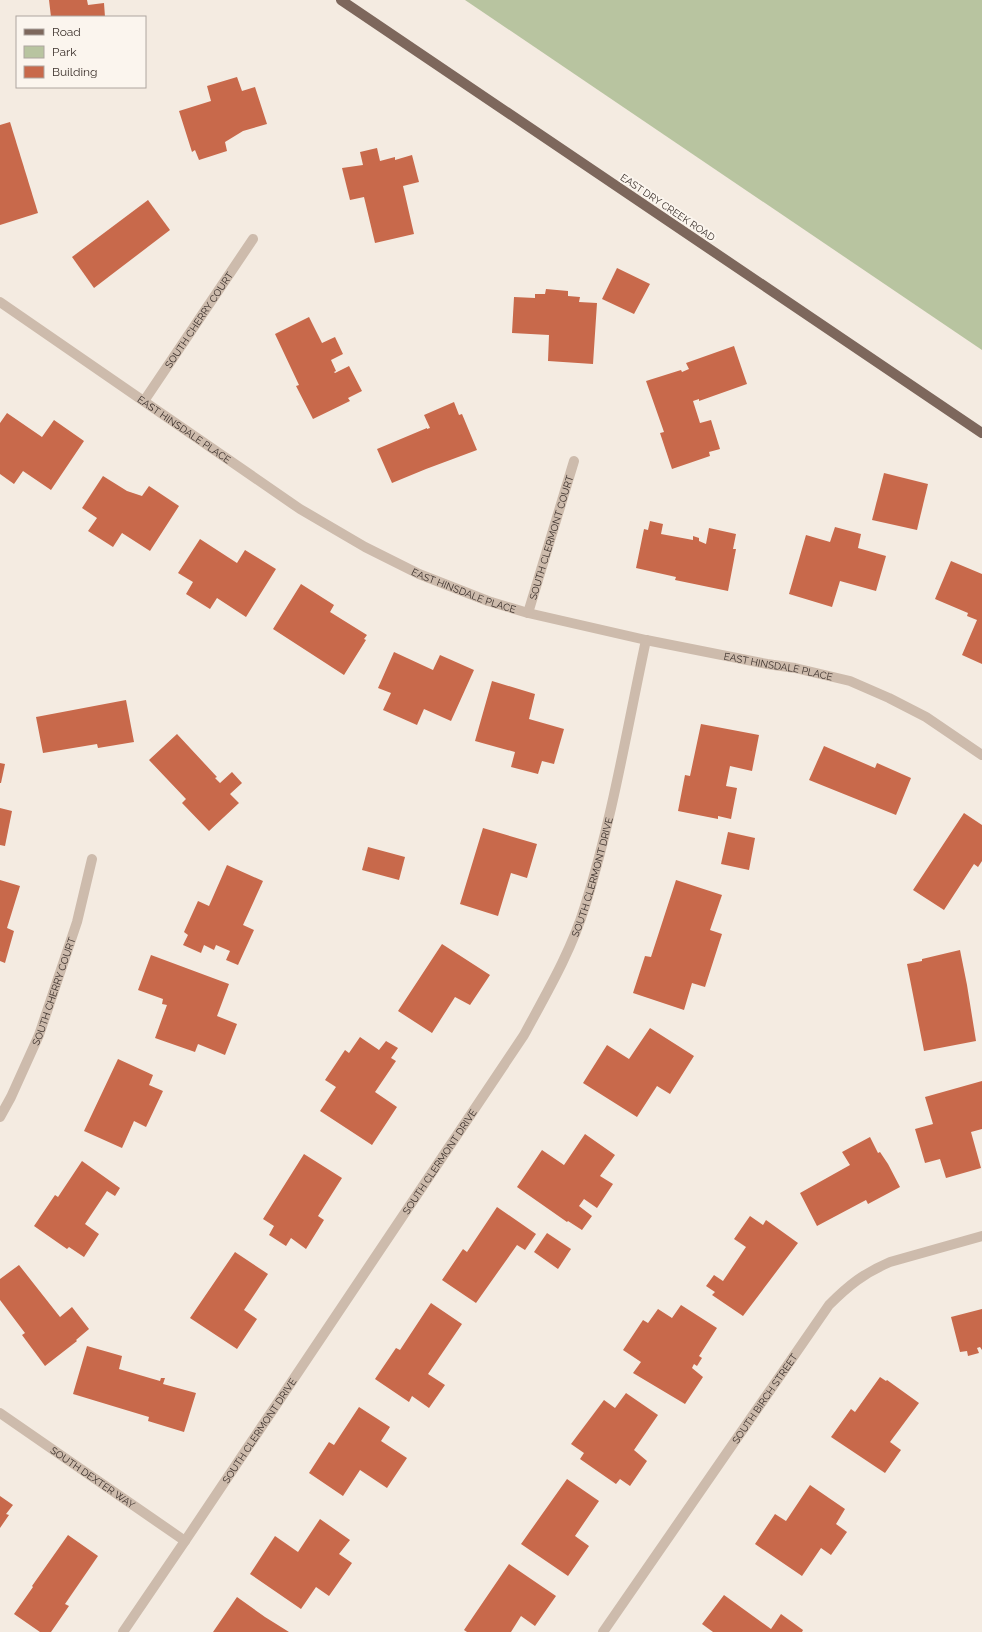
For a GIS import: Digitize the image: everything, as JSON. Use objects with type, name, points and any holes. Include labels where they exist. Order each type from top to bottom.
[{"type":"main road","name":"EAST DRY CREEK ROAD","points":[[341,0],[982,433]]},
{"type":"street","name":"SOUTH CHERRY COURT","points":[[144,401],[253,239]]},
{"type":"street","name":"EAST HINSDALE PLACE","points":[[0,302],[300,509],[365,547],[419,574],[488,601],[528,613],[646,640],[767,664],[795,668],[850,681],[889,698],[926,717],[982,755]]},
{"type":"street","name":"SOUTH CLERMONT COURT","points":[[528,613],[574,461]]},
{"type":"street","name":"SOUTH CLERMONT DRIVE","points":[[123,1632],[524,1035],[560,968],[584,907],[605,831],[646,640]]},
{"type":"street","name":"SOUTH CHERRY COURT","points":[[0,1117],[11,1097],[39,1035],[77,922],[92,859]]},
{"type":"street","name":"SOUTH BIRCH STREET","points":[[603,1632],[829,1304],[850,1284],[876,1268],[890,1262],[982,1236]]},
{"type":"street","name":"SOUTH DEXTER WAY","points":[[0,1413],[185,1541]]},
{"type":"green space","points":[[465,0],[982,0],[982,350]]},
{"type":"building","points":[[49,0],[87,0],[88,5],[104,3],[105,16],[51,16]]},
{"type":"building","points":[[237,77],[242,91],[255,87],[267,124],[243,131],[225,142],[227,151],[199,160],[195,150],[192,152],[179,111],[211,101],[207,86]]},
{"type":"building","points":[[10,122],[38,213],[0,225],[0,125]]},
{"type":"building","points":[[377,148],[380,161],[395,157],[395,160],[412,155],[419,182],[403,186],[414,234],[375,243],[364,197],[350,200],[342,168],[363,165],[360,152]]},
{"type":"building","points":[[148,200],[170,230],[94,288],[72,257]]},
{"type":"building","points":[[617,268],[650,284],[634,314],[602,299]]},
{"type":"building","points":[[546,289],[568,291],[568,296],[580,297],[579,302],[597,303],[593,364],[548,361],[549,335],[512,333],[514,297],[535,298],[535,294],[545,294]]},
{"type":"building","points":[[309,317],[322,343],[335,337],[343,354],[331,360],[336,371],[334,372],[335,373],[349,366],[362,391],[348,398],[350,401],[313,419],[296,386],[299,385],[275,334]]},
{"type":"building","points":[[734,346],[747,384],[699,401],[699,399],[693,401],[700,423],[711,420],[720,449],[709,452],[710,456],[672,469],[660,433],[664,432],[646,381],[681,370],[682,372],[689,369],[686,363]]},
{"type":"building","points":[[454,402],[459,415],[462,414],[477,450],[392,483],[377,449],[430,428],[424,415]]},
{"type":"building","points":[[7,413],[42,437],[54,420],[84,441],[51,490],[23,471],[14,484],[0,474],[0,423]]},
{"type":"building","points":[[884,473],[928,484],[917,530],[872,520]]},
{"type":"building","points":[[103,476],[127,491],[142,496],[149,486],[179,506],[150,551],[122,533],[113,547],[88,531],[97,518],[82,508]]},
{"type":"building","points":[[650,521],[663,524],[661,534],[693,540],[693,536],[699,538],[699,541],[706,544],[709,528],[736,534],[733,549],[736,549],[728,591],[675,580],[676,577],[636,568],[644,529],[648,530]]},
{"type":"building","points":[[835,527],[861,534],[858,548],[886,556],[876,591],[840,581],[832,607],[789,594],[806,535],[830,542]]},
{"type":"building","points":[[200,539],[237,563],[245,550],[276,569],[246,617],[217,598],[210,609],[186,594],[193,582],[178,573]]},
{"type":"building","points":[[951,561],[982,574],[982,664],[962,655],[977,620],[967,616],[968,613],[935,599]]},
{"type":"building","points":[[301,584],[334,605],[330,612],[367,635],[364,639],[366,640],[344,675],[273,629]]},
{"type":"building","points":[[394,652],[433,670],[440,655],[474,670],[451,721],[424,709],[417,725],[383,710],[391,693],[378,688]]},
{"type":"building","points":[[492,681],[535,694],[529,719],[564,729],[554,764],[542,761],[538,774],[511,767],[515,752],[475,741]]},
{"type":"building","points":[[126,700],[134,742],[98,748],[97,744],[43,753],[36,717]]},
{"type":"building","points":[[701,724],[759,735],[752,771],[730,766],[726,786],[737,788],[731,819],[718,816],[718,819],[678,811],[685,775],[690,776]]},
{"type":"building","points":[[177,734],[217,777],[215,778],[220,783],[232,772],[242,783],[230,794],[239,803],[209,831],[182,803],[186,799],[149,760]]},
{"type":"building","points":[[824,746],[875,768],[877,763],[911,778],[896,815],[809,780]]},
{"type":"building","points":[[0,763],[5,764],[1,783],[0,783]]},
{"type":"building","points":[[0,808],[12,811],[5,846],[0,845]]},
{"type":"building","points":[[964,813],[982,825],[982,861],[978,867],[974,864],[944,910],[913,890]]},
{"type":"building","points":[[483,828],[537,844],[527,878],[511,873],[498,916],[460,904]]},
{"type":"building","points":[[728,832],[755,838],[749,870],[721,864]]},
{"type":"building","points":[[368,847],[405,857],[399,880],[362,870]]},
{"type":"building","points":[[227,865],[263,881],[243,925],[254,930],[238,965],[226,960],[230,951],[216,945],[214,950],[204,945],[201,953],[183,945],[188,935],[184,932],[198,901],[209,906]]},
{"type":"building","points":[[0,880],[20,886],[7,928],[14,931],[5,963],[0,961]]},
{"type":"building","points":[[676,880],[722,895],[710,930],[722,934],[705,987],[692,983],[684,1010],[633,993],[645,956],[651,957]]},
{"type":"building","points":[[442,944],[490,975],[470,1005],[455,997],[432,1033],[398,1011]]},
{"type":"building","points":[[960,950],[976,1041],[924,1051],[907,964]]},
{"type":"building","points":[[151,955],[229,984],[217,1016],[237,1024],[225,1055],[198,1044],[195,1052],[155,1038],[167,1005],[162,1004],[163,999],[138,990]]},
{"type":"building","points":[[650,1028],[694,1056],[670,1094],[657,1086],[637,1117],[583,1083],[607,1045],[629,1059]]},
{"type":"building","points":[[360,1037],[379,1050],[386,1041],[398,1048],[391,1058],[396,1061],[375,1092],[397,1107],[372,1145],[320,1111],[336,1087],[325,1080],[345,1050],[349,1053]]},
{"type":"building","points":[[118,1059],[153,1075],[149,1085],[163,1091],[146,1127],[134,1121],[122,1148],[84,1131]]},
{"type":"building","points":[[982,1081],[982,1129],[971,1132],[981,1168],[946,1178],[940,1159],[925,1163],[915,1129],[933,1124],[925,1097]]},
{"type":"building","points":[[585,1134],[615,1155],[600,1176],[613,1184],[597,1208],[584,1199],[579,1206],[592,1216],[582,1230],[568,1221],[567,1222],[517,1187],[542,1150],[564,1165]]},
{"type":"building","points":[[870,1137],[878,1153],[880,1152],[888,1164],[900,1187],[868,1204],[866,1200],[817,1226],[800,1193],[850,1165],[842,1152]]},
{"type":"building","points":[[304,1154],[342,1178],[318,1216],[324,1220],[306,1249],[291,1238],[286,1246],[269,1235],[274,1226],[263,1219]]},
{"type":"building","points":[[82,1161],[120,1188],[115,1196],[107,1191],[85,1224],[99,1234],[84,1257],[69,1247],[67,1249],[34,1226],[55,1195],[58,1197]]},
{"type":"building","points":[[497,1207],[536,1234],[525,1250],[517,1245],[476,1303],[442,1280],[463,1249],[467,1252]]},
{"type":"building","points":[[750,1216],[763,1225],[766,1220],[798,1243],[743,1316],[712,1295],[715,1292],[706,1286],[714,1275],[723,1281],[746,1247],[734,1239]]},
{"type":"building","points":[[547,1233],[571,1249],[558,1269],[534,1252]]},
{"type":"building","points":[[235,1252],[268,1274],[244,1310],[257,1319],[237,1349],[190,1318]]},
{"type":"building","points":[[19,1265],[60,1317],[72,1307],[89,1329],[76,1340],[77,1341],[45,1366],[22,1335],[25,1333],[0,1300],[0,1279]]},
{"type":"building","points":[[431,1303],[462,1324],[428,1374],[445,1385],[429,1408],[412,1396],[409,1402],[375,1379],[396,1348],[400,1350]]},
{"type":"building","points":[[681,1305],[717,1328],[699,1356],[702,1358],[697,1366],[694,1364],[692,1368],[703,1377],[685,1404],[633,1373],[641,1362],[623,1350],[643,1320],[648,1323],[658,1309],[672,1318]]},
{"type":"building","points":[[982,1309],[982,1350],[980,1347],[977,1348],[979,1353],[968,1356],[967,1351],[960,1352],[951,1317]]},
{"type":"building","points":[[87,1346],[122,1356],[119,1369],[160,1381],[161,1378],[165,1378],[163,1384],[196,1393],[184,1432],[148,1421],[149,1417],[73,1394]]},
{"type":"building","points":[[880,1377],[886,1381],[887,1380],[919,1403],[890,1442],[901,1450],[885,1473],[831,1437],[851,1409],[855,1412]]},
{"type":"building","points":[[626,1393],[658,1415],[634,1450],[647,1461],[630,1486],[620,1479],[616,1484],[580,1459],[584,1453],[571,1444],[604,1400],[615,1408]]},
{"type":"building","points":[[359,1407],[390,1427],[381,1441],[407,1458],[387,1488],[360,1470],[343,1496],[309,1473],[329,1442],[334,1445]]},
{"type":"building","points":[[567,1479],[599,1501],[575,1536],[589,1546],[568,1576],[521,1544]]},
{"type":"building","points":[[810,1485],[845,1509],[836,1524],[847,1532],[831,1555],[821,1548],[802,1576],[755,1544],[775,1514],[786,1521]]},
{"type":"building","points":[[0,1496],[13,1505],[6,1514],[9,1515],[0,1528]]},
{"type":"building","points":[[320,1519],[350,1540],[339,1554],[352,1563],[329,1596],[316,1587],[301,1609],[250,1574],[275,1536],[298,1552]]},
{"type":"building","points":[[68,1535],[98,1556],[65,1604],[69,1606],[51,1632],[40,1632],[14,1614]]},
{"type":"building","points":[[509,1564],[556,1596],[535,1626],[521,1616],[511,1632],[467,1632],[464,1630]]},
{"type":"building","points":[[724,1595],[771,1629],[781,1614],[803,1630],[802,1632],[713,1632],[702,1624]]},
{"type":"building","points":[[237,1597],[265,1617],[289,1632],[213,1632]]}]
